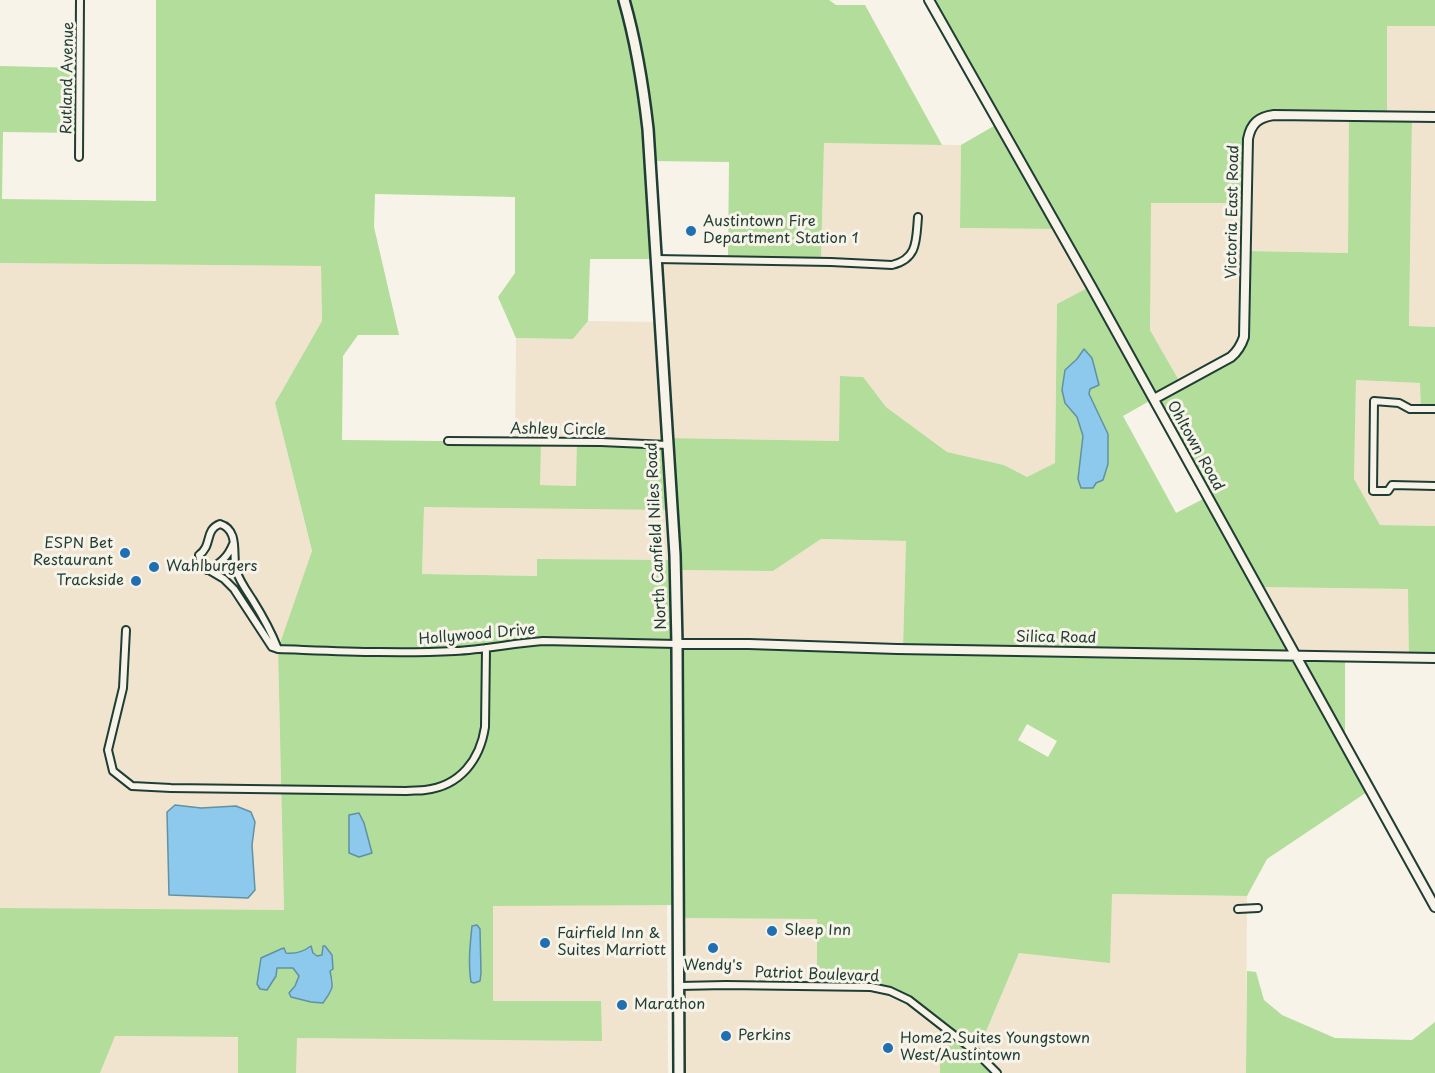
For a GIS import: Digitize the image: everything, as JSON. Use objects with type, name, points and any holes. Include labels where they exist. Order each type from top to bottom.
[{"type":"main road","name":"North Canfield Niles Road","points":[[624,0],[635,44],[646,107],[675,555],[680,1073]]},
{"type":"street","name":"Rutland Avenue","points":[[79,157],[80,0]]},
{"type":"street","name":"Ohltown Road","points":[[929,0],[1154,399],[1435,907]]},
{"type":"street","name":"Victoria East Road","points":[[1154,399],[1231,357],[1242,344],[1248,139],[1257,120],[1274,115],[1435,117]]},
{"type":"street","points":[[656,259],[821,261],[892,266],[908,259],[914,249],[918,217]]},
{"type":"street","points":[[1435,408],[1410,409],[1399,403],[1374,401],[1373,491],[1388,491],[1392,485],[1435,486]]},
{"type":"street","name":"Ashley Circle","points":[[448,441],[668,445]]},
{"type":"street","points":[[217,525],[224,525],[232,534],[236,570],[270,629],[278,649],[272,647],[234,589],[224,579],[202,566],[199,555],[206,547],[210,531],[217,525]]},
{"type":"street","points":[[207,570],[220,563],[234,542]]},
{"type":"street","points":[[126,630],[123,688],[108,750],[113,771],[132,786],[171,788],[425,790],[440,787],[452,781],[469,767],[484,739],[486,648]]},
{"type":"street","name":"Hollywood Drive","points":[[278,649],[424,652],[543,641],[677,644]]},
{"type":"street","name":"Silica Road","points":[[677,644],[1435,658]]},
{"type":"street","points":[[1238,909],[1258,908]]},
{"type":"street","name":"Patriot Boulevard","points":[[680,986],[871,987],[890,990],[920,1007],[977,1053],[997,1073]]},
{"type":"shaded area","points":[[1387,26],[1435,26],[1435,327],[1409,326],[1412,117],[1387,116]]},
{"type":"shaded area","points":[[1350,116],[1348,253],[1246,251],[1244,337],[1239,349],[1181,384],[1150,330],[1150,203],[1247,203],[1249,136],[1262,118]]},
{"type":"shaded area","points":[[824,143],[961,145],[960,228],[1059,229],[1091,286],[1057,304],[1055,464],[1027,477],[1004,465],[947,452],[886,407],[862,377],[841,376],[839,441],[668,438],[668,445],[577,443],[577,486],[540,485],[515,441],[516,338],[573,339],[588,321],[660,322],[656,259],[821,261]]},
{"type":"shaded area","points":[[0,263],[321,266],[322,321],[275,403],[312,552],[278,649],[284,911],[0,908]]},
{"type":"shaded area","points":[[1356,380],[1420,383],[1435,409],[1435,526],[1380,525],[1354,479]]},
{"type":"shaded area","points":[[424,506],[672,509],[675,560],[538,559],[537,576],[422,574]]},
{"type":"shaded area","points":[[821,539],[906,541],[903,649],[677,644],[675,570],[773,571]]},
{"type":"shaded area","points":[[1258,587],[1409,589],[1409,657],[1296,655]]},
{"type":"shaded area","points":[[1111,894],[1247,896],[1246,1073],[997,1073],[977,1053],[1019,953]]},
{"type":"shaded area","points":[[493,905],[667,905],[668,1073],[100,1073],[114,1036],[493,1040]]},
{"type":"shaded area","points":[[679,918],[817,919],[890,991],[940,1024],[940,1073],[679,1073]]},
{"type":"green space","points":[[156,0],[829,0],[836,5],[865,5],[942,145],[824,143],[821,261],[728,260],[729,162],[651,161],[656,259],[590,259],[588,321],[573,339],[516,338],[498,297],[515,273],[515,197],[375,194],[374,227],[399,335],[358,335],[343,356],[342,440],[541,442],[540,485],[576,486],[577,442],[667,445],[667,438],[839,441],[840,376],[863,377],[886,407],[947,452],[1004,465],[1027,477],[1055,463],[1057,304],[1091,286],[1059,229],[960,228],[961,145],[999,123],[929,0],[1435,0],[1435,26],[1387,26],[1387,116],[1412,117],[1409,326],[1435,327],[1435,409],[1421,409],[1420,383],[1356,380],[1354,479],[1380,525],[1435,526],[1435,658],[1409,657],[1408,589],[1258,587],[1296,655],[1345,656],[1345,744],[1370,790],[1267,859],[1247,896],[1112,894],[1110,963],[1019,953],[977,1053],[997,1073],[940,1073],[940,1024],[890,991],[817,986],[817,919],[679,918],[678,905],[493,906],[493,1001],[601,1001],[602,1041],[297,1038],[296,1073],[238,1073],[238,1037],[115,1036],[100,1073],[0,1073],[0,908],[284,910],[278,649],[312,551],[275,403],[322,321],[321,266],[0,263],[0,66],[80,68],[79,133],[3,132],[2,199],[156,201]],"holes":[[[1266,116],[1349,116],[1348,253],[1246,251],[1242,343],[1231,357],[1181,384],[1150,330],[1151,203],[1247,203],[1251,129]],[[1077,359],[1098,385],[1090,389],[1089,394],[1108,434],[1108,464],[1103,480],[1096,483],[1082,457],[1083,436],[1065,370]],[[1153,399],[1207,497],[1176,513],[1123,416]],[[424,507],[672,510],[675,560],[537,559],[537,576],[422,574]],[[821,539],[906,541],[903,648],[677,644],[676,570],[773,571]],[[1027,724],[1057,741],[1048,757],[1018,740]],[[325,946],[332,955],[330,971],[333,981],[332,990],[323,1003],[289,993],[299,976],[294,968],[277,968],[257,984],[261,958],[281,949],[292,953],[311,947],[317,956],[322,955]]]},
{"type":"green space","points":[[1247,971],[1256,972],[1264,1000],[1282,1015],[1335,1038],[1412,1040],[1435,1022],[1435,1073],[1246,1073]]},
{"type":"water","points":[[1084,349],[1092,358],[1099,385],[1090,389],[1089,394],[1108,434],[1108,464],[1103,480],[1096,483],[1093,488],[1081,488],[1078,479],[1083,436],[1077,417],[1065,403],[1062,390],[1065,370]]},
{"type":"water","points":[[175,805],[201,808],[236,806],[251,812],[255,822],[252,845],[255,890],[248,898],[169,895],[167,812]]},
{"type":"water","points":[[359,813],[372,853],[359,857],[349,853],[349,815]]},
{"type":"water","points":[[477,925],[480,929],[481,973],[480,981],[474,983],[471,982],[470,954],[472,926]]},
{"type":"water","points":[[311,946],[313,953],[317,956],[322,955],[323,946],[332,955],[333,969],[330,971],[332,988],[323,1003],[291,997],[289,993],[299,976],[293,968],[277,968],[276,976],[267,990],[260,989],[257,984],[261,958],[284,948],[286,953],[293,953]]},
{"type":"place","name":"Austintown Fire Department Station 1","points":[[691,231]]},
{"type":"place","name":"ESPN Bet Restaurant","points":[[125,553]]},
{"type":"place","name":"Wahlburgers","points":[[154,567]]},
{"type":"place","name":"Trackside","points":[[136,581]]},
{"type":"place","name":"Sleep Inn","points":[[772,931]]},
{"type":"place","name":"Fairfield Inn & Suites Marriott","points":[[545,943]]},
{"type":"place","name":"Wendy's","points":[[713,948]]},
{"type":"place","name":"Marathon","points":[[622,1005]]},
{"type":"place","name":"Perkins","points":[[726,1036]]},
{"type":"place","name":"Home2 Suites Youngstown West/Austintown","points":[[888,1048]]}]
